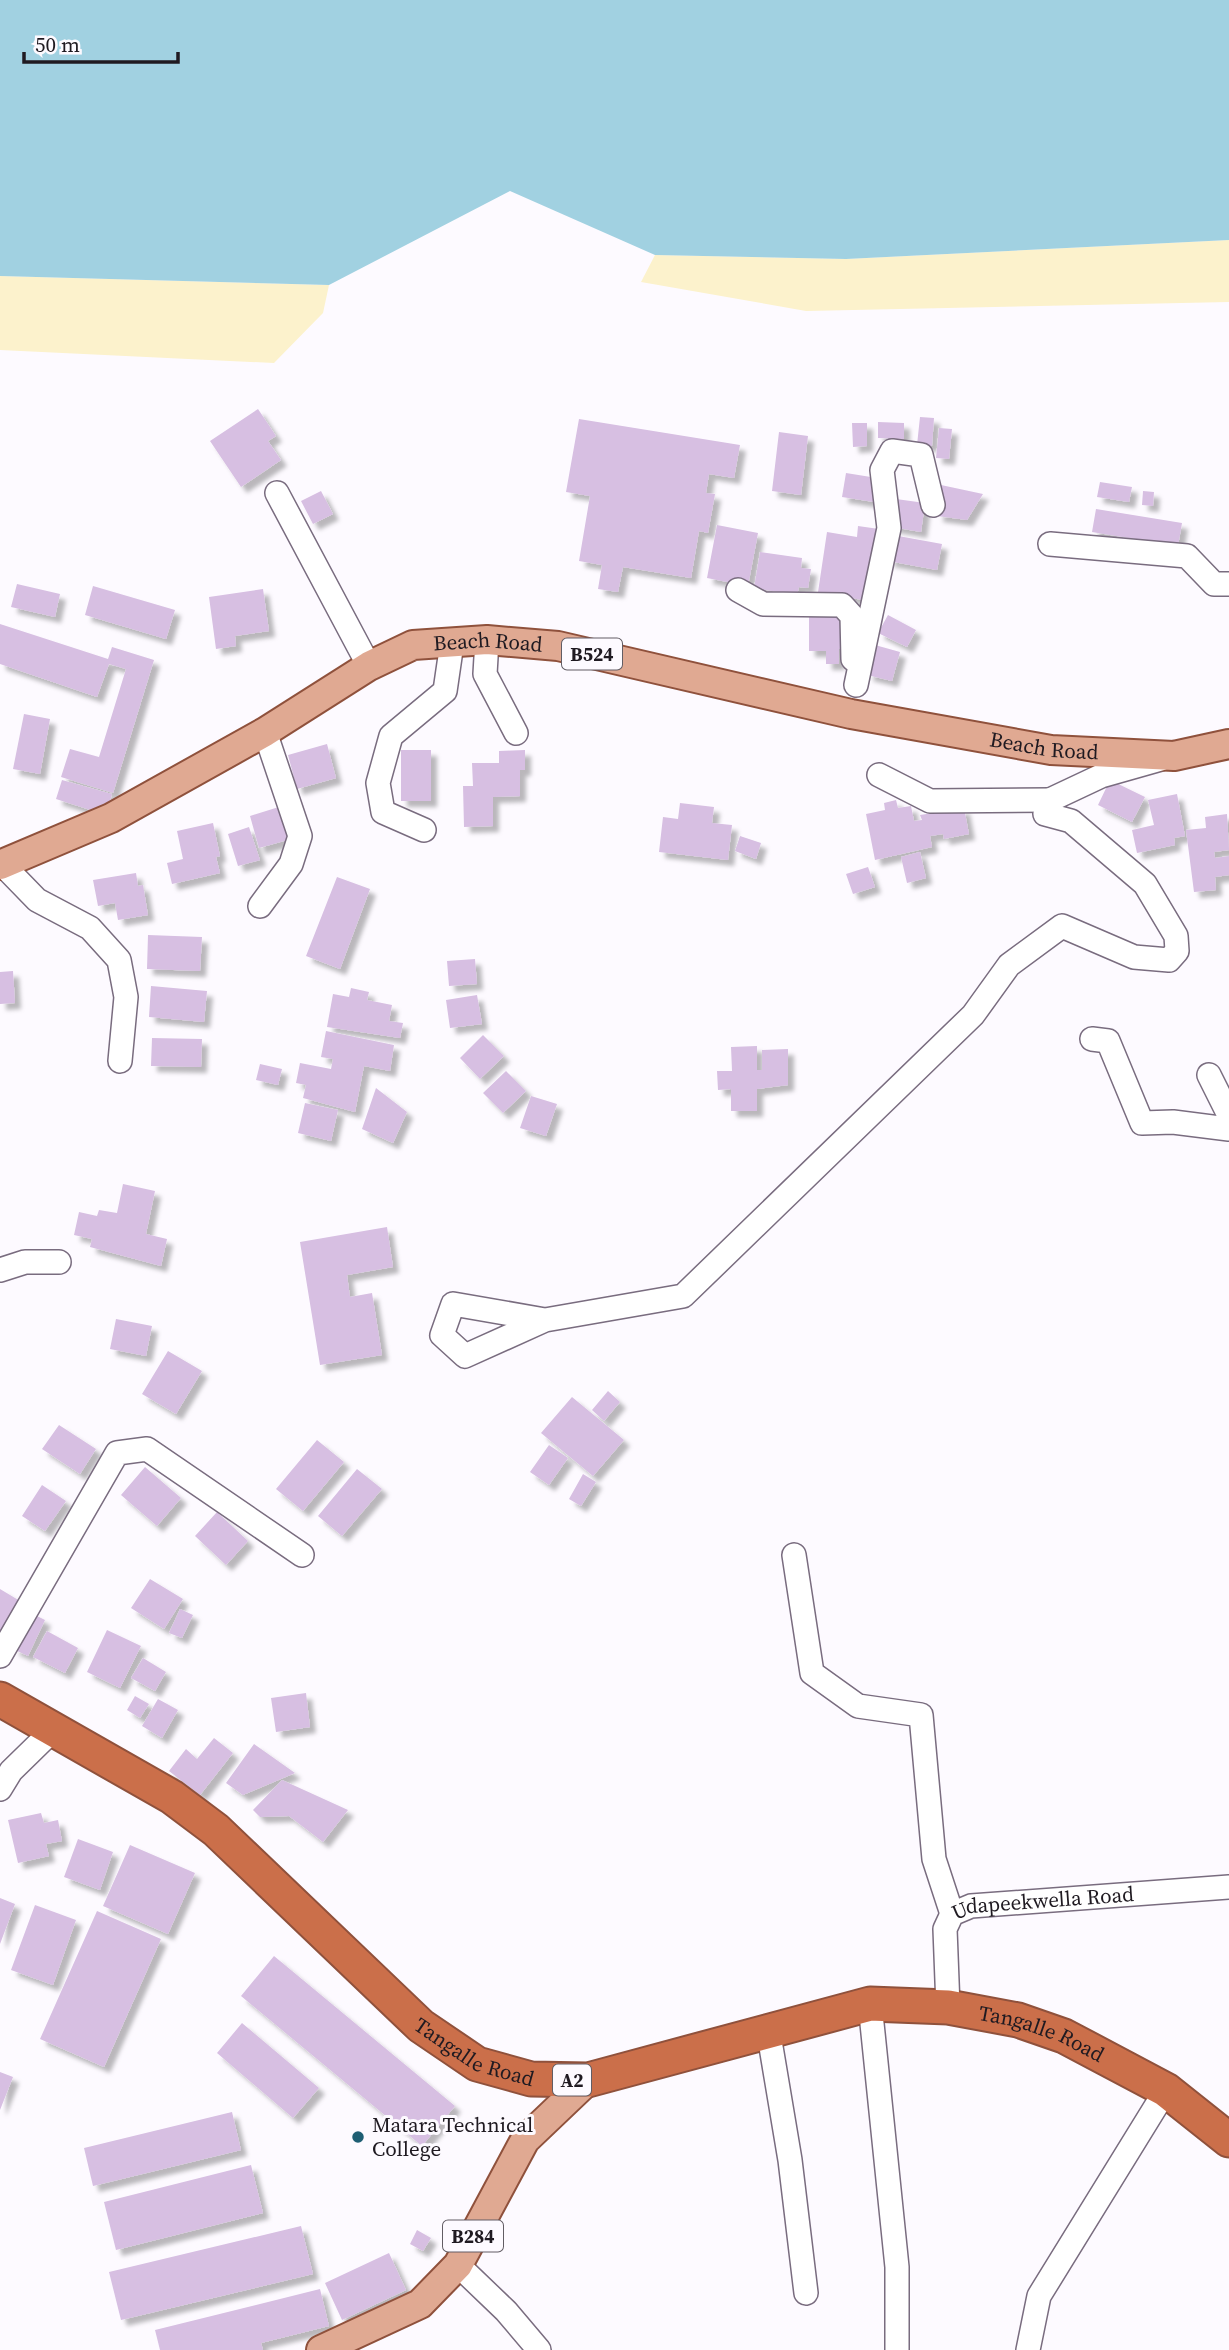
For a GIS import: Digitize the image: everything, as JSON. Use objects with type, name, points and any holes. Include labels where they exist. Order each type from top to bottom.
[{"type":"highway","name":"Tangalle Road","points":[[0,1699],[172,1797],[216,1830],[421,2026],[477,2064],[531,2079],[588,2080],[768,2029],[870,2004],[948,2007],[1018,2020],[1063,2036],[1166,2091],[1229,2140]]},
{"type":"main road","name":"Beach Road","points":[[1,865],[111,818],[265,732],[369,666],[413,646],[487,640],[558,646],[851,715],[1051,750],[1174,756],[1229,744]]},
{"type":"main road","name":"B284","points":[[321,2350],[420,2304],[458,2265],[525,2140],[588,2080]]},
{"type":"street","points":[[851,715],[889,528],[883,470],[892,451],[921,455],[933,505]]},
{"type":"street","points":[[277,493],[369,666]]},
{"type":"street","points":[[1049,544],[1187,556],[1214,584],[1229,584]]},
{"type":"street","points":[[738,590],[763,604],[842,605],[852,616],[856,685]]},
{"type":"street","points":[[487,640],[485,674],[516,733]]},
{"type":"street","points":[[424,830],[383,812],[378,783],[391,736],[445,691],[452,643]]},
{"type":"street","points":[[260,906],[291,864],[300,836],[265,732]]},
{"type":"street","points":[[879,775],[930,802],[1050,800],[1101,776],[1174,756]]},
{"type":"street","points":[[545,1320],[683,1296],[973,1014],[1009,964],[1062,926],[1134,957],[1169,960],[1177,951],[1176,936],[1145,884],[1071,821],[1045,814],[1050,800]]},
{"type":"street","points":[[1,865],[37,900],[90,928],[118,960],[126,997],[120,1062]]},
{"type":"street","points":[[1092,1039],[1108,1041],[1142,1123],[1173,1122],[1229,1129]]},
{"type":"street","points":[[1209,1075],[1229,1115]]},
{"type":"street","points":[[0,1270],[25,1262],[59,1262]]},
{"type":"street","points":[[0,1656],[117,1453],[146,1449],[302,1555]]},
{"type":"street","points":[[794,1555],[812,1673],[858,1706],[921,1715],[934,1860],[952,1914]]},
{"type":"street","points":[[0,1789],[11,1771],[54,1729]]},
{"type":"street","name":"Udapeekwella Road","points":[[948,2007],[945,1929],[952,1914],[971,1906],[1229,1887]]},
{"type":"street","points":[[870,2004],[897,2267],[897,2350]]},
{"type":"street","points":[[768,2029],[790,2160],[806,2293]]},
{"type":"street","points":[[1028,2350],[1039,2296],[1166,2091]]},
{"type":"street","points":[[458,2265],[506,2311],[539,2350]]},
{"type":"sand","points":[[1229,240],[1229,302],[806,311],[641,282],[655,255],[846,259]]},
{"type":"sand","points":[[0,276],[329,285],[323,313],[274,363],[0,350]]},
{"type":"water","points":[[0,0],[1229,0],[1229,240],[846,259],[655,255],[510,191],[329,285],[0,276]]},
{"type":"building","points":[[258,409],[276,436],[268,441],[281,460],[241,487],[210,441]]},
{"type":"building","points":[[920,417],[934,418],[932,446],[917,445]]},
{"type":"building","points":[[579,419],[740,445],[734,478],[709,474],[706,493],[715,494],[708,533],[699,531],[691,578],[623,567],[618,592],[598,589],[602,565],[579,561],[590,496],[566,492]]},
{"type":"building","points":[[878,422],[904,423],[904,439],[878,438]]},
{"type":"building","points":[[852,423],[867,423],[867,446],[853,447]]},
{"type":"building","points":[[939,428],[952,429],[949,459],[936,458]]},
{"type":"building","points":[[779,432],[808,436],[801,495],[772,491]]},
{"type":"building","points":[[846,473],[877,478],[874,502],[842,497]]},
{"type":"building","points":[[1100,482],[1132,487],[1129,502],[1097,497]]},
{"type":"building","points":[[941,485],[983,494],[967,520],[937,516]]},
{"type":"building","points":[[321,491],[333,514],[313,524],[301,501]]},
{"type":"building","points":[[1143,491],[1154,492],[1153,506],[1142,505]]},
{"type":"building","points":[[896,499],[925,503],[921,532],[892,527]]},
{"type":"building","points":[[1096,509],[1182,523],[1178,546],[1092,532]]},
{"type":"building","points":[[717,525],[758,533],[748,586],[707,578]]},
{"type":"building","points":[[858,526],[879,529],[868,601],[818,592],[827,532],[857,537]]},
{"type":"building","points":[[893,535],[942,544],[937,570],[888,561]]},
{"type":"building","points":[[760,552],[802,558],[801,568],[811,569],[808,588],[799,587],[797,595],[754,588]]},
{"type":"building","points":[[17,584],[60,594],[55,617],[11,607]]},
{"type":"building","points":[[93,586],[175,610],[166,639],[85,615]]},
{"type":"building","points":[[263,589],[269,631],[235,636],[236,646],[216,649],[209,597]]},
{"type":"building","points":[[809,611],[842,611],[843,649],[839,649],[839,664],[826,664],[826,651],[809,651]]},
{"type":"building","points":[[888,615],[916,630],[907,647],[878,633]]},
{"type":"building","points":[[0,624],[108,659],[112,647],[154,660],[113,793],[61,777],[70,749],[99,757],[126,669],[109,664],[97,697],[0,664]]},
{"type":"building","points":[[875,645],[900,652],[892,681],[867,675]]},
{"type":"building","points":[[24,714],[50,719],[40,774],[13,769]]},
{"type":"building","points":[[327,744],[336,778],[297,789],[288,755]]},
{"type":"building","points":[[401,750],[431,750],[431,801],[401,801]]},
{"type":"building","points":[[525,750],[525,770],[520,770],[520,796],[493,797],[493,826],[464,827],[463,786],[473,786],[472,763],[499,763],[499,751]]},
{"type":"building","points":[[62,780],[112,794],[106,815],[56,799]]},
{"type":"building","points":[[1110,780],[1145,797],[1132,822],[1098,805]]},
{"type":"building","points":[[1177,794],[1185,836],[1174,838],[1175,845],[1137,853],[1132,830],[1154,825],[1148,800]]},
{"type":"building","points":[[896,800],[898,808],[911,806],[914,821],[922,820],[920,815],[964,808],[969,834],[944,839],[943,834],[930,836],[932,847],[875,860],[866,814],[885,810],[884,803]]},
{"type":"building","points":[[680,803],[714,807],[712,823],[732,825],[728,860],[659,852],[663,817],[678,819]]},
{"type":"building","points":[[282,806],[291,839],[259,848],[250,816]]},
{"type":"building","points":[[1227,814],[1229,850],[1214,852],[1215,858],[1229,856],[1229,875],[1215,877],[1216,890],[1194,892],[1186,830],[1206,828],[1205,817]]},
{"type":"building","points":[[213,823],[220,856],[216,857],[220,873],[172,884],[167,863],[183,859],[177,831]]},
{"type":"building","points":[[249,827],[260,860],[238,866],[228,834]]},
{"type":"building","points":[[740,836],[761,843],[756,859],[735,851]]},
{"type":"building","points":[[920,852],[926,878],[907,883],[901,857]]},
{"type":"building","points":[[868,867],[875,887],[853,894],[846,874]]},
{"type":"building","points":[[136,873],[138,886],[143,885],[148,915],[118,920],[115,903],[98,906],[93,880]]},
{"type":"building","points":[[337,877],[370,889],[340,969],[306,956]]},
{"type":"building","points":[[148,935],[202,937],[200,971],[147,969]]},
{"type":"building","points":[[475,959],[477,984],[449,986],[447,961]]},
{"type":"building","points":[[13,971],[15,1003],[0,1004],[0,972]]},
{"type":"building","points":[[151,986],[207,991],[204,1022],[149,1017]]},
{"type":"building","points":[[351,988],[369,992],[367,1000],[392,1005],[389,1021],[403,1023],[400,1038],[327,1027],[333,994],[349,997]]},
{"type":"building","points":[[477,995],[482,1024],[450,1028],[446,1000]]},
{"type":"building","points":[[326,1031],[394,1045],[390,1071],[364,1066],[355,1112],[303,1098],[306,1085],[296,1083],[300,1063],[331,1069],[333,1059],[321,1057]]},
{"type":"building","points":[[483,1035],[504,1056],[480,1079],[460,1058]]},
{"type":"building","points":[[152,1038],[202,1039],[201,1067],[151,1066]]},
{"type":"building","points":[[757,1046],[757,1070],[762,1070],[762,1050],[788,1049],[788,1085],[757,1089],[757,1111],[731,1111],[731,1089],[718,1090],[717,1071],[732,1071],[731,1047]]},
{"type":"building","points":[[260,1064],[282,1069],[278,1085],[256,1080]]},
{"type":"building","points":[[506,1071],[526,1091],[503,1113],[483,1093]]},
{"type":"building","points":[[376,1088],[407,1112],[393,1143],[362,1129]]},
{"type":"building","points":[[531,1096],[557,1104],[546,1136],[520,1128]]},
{"type":"building","points":[[305,1103],[338,1110],[331,1141],[298,1133]]},
{"type":"building","points":[[123,1184],[155,1191],[146,1234],[167,1239],[161,1266],[90,1247],[92,1239],[74,1235],[79,1212],[97,1216],[99,1210],[117,1213]]},
{"type":"building","points":[[387,1227],[393,1267],[347,1275],[350,1297],[372,1293],[382,1355],[320,1365],[300,1242]]},
{"type":"building","points":[[116,1319],[152,1326],[146,1356],[110,1349]]},
{"type":"building","points":[[168,1351],[202,1371],[176,1414],[142,1394]]},
{"type":"building","points":[[608,1391],[620,1402],[604,1421],[592,1410]]},
{"type":"building","points":[[572,1397],[624,1440],[593,1476],[541,1433]]},
{"type":"building","points":[[59,1425],[96,1449],[80,1474],[42,1449]]},
{"type":"building","points":[[317,1440],[344,1462],[303,1511],[276,1489]]},
{"type":"building","points":[[549,1445],[568,1458],[549,1485],[530,1472]]},
{"type":"building","points":[[145,1467],[181,1498],[157,1526],[121,1495]]},
{"type":"building","points":[[357,1469],[382,1489],[342,1536],[318,1516]]},
{"type":"building","points":[[583,1474],[596,1482],[581,1506],[569,1499]]},
{"type":"building","points":[[42,1485],[66,1501],[45,1531],[22,1516]]},
{"type":"building","points":[[217,1512],[248,1541],[226,1565],[195,1536]]},
{"type":"building","points":[[150,1579],[183,1599],[164,1629],[131,1608]]},
{"type":"building","points":[[0,1589],[20,1601],[0,1636]]},
{"type":"building","points":[[180,1609],[193,1615],[182,1638],[169,1633]]},
{"type":"building","points":[[31,1613],[45,1620],[28,1656],[13,1649]]},
{"type":"building","points":[[107,1630],[141,1646],[120,1688],[87,1672]]},
{"type":"building","points":[[47,1631],[78,1648],[65,1673],[33,1657]]},
{"type":"building","points":[[143,1658],[166,1672],[155,1691],[131,1678]]},
{"type":"building","points":[[306,1693],[310,1727],[276,1732],[271,1698]]},
{"type":"building","points":[[135,1696],[149,1704],[140,1718],[127,1710]]},
{"type":"building","points":[[158,1699],[178,1710],[162,1738],[142,1726]]},
{"type":"building","points":[[214,1738],[233,1753],[200,1795],[169,1771],[186,1749],[197,1759]]},
{"type":"building","points":[[254,1744],[295,1773],[243,1795],[226,1783]]},
{"type":"building","points":[[282,1780],[348,1810],[323,1842],[289,1816],[260,1817],[253,1810]]},
{"type":"building","points":[[41,1813],[44,1823],[58,1820],[62,1841],[46,1844],[49,1856],[18,1863],[8,1820]]},
{"type":"building","points":[[78,1839],[113,1852],[100,1890],[64,1877]]},
{"type":"building","points":[[130,1845],[195,1873],[168,1934],[103,1906]]},
{"type":"building","points":[[0,1898],[15,1904],[0,1944]]},
{"type":"building","points":[[35,1905],[76,1920],[53,1985],[11,1970]]},
{"type":"building","points":[[97,1911],[161,1939],[104,2067],[40,2039]]},
{"type":"building","points":[[274,1956],[455,2106],[422,2146],[241,1996]]},
{"type":"building","points":[[242,2023],[319,2088],[293,2118],[217,2053]]},
{"type":"building","points":[[0,2072],[13,2077],[0,2110]]},
{"type":"building","points":[[232,2112],[241,2150],[93,2186],[84,2148]]},
{"type":"building","points":[[251,2165],[263,2213],[116,2250],[104,2202]]},
{"type":"building","points":[[301,2226],[313,2274],[121,2320],[109,2272]]},
{"type":"building","points":[[417,2230],[431,2238],[423,2251],[410,2244]]},
{"type":"building","points":[[389,2253],[406,2290],[342,2320],[325,2283]]},
{"type":"building","points":[[320,2289],[329,2326],[261,2343],[263,2350],[160,2350],[155,2330]]},
{"type":"place","name":"Matara Technical College","points":[[358,2137]]}]
